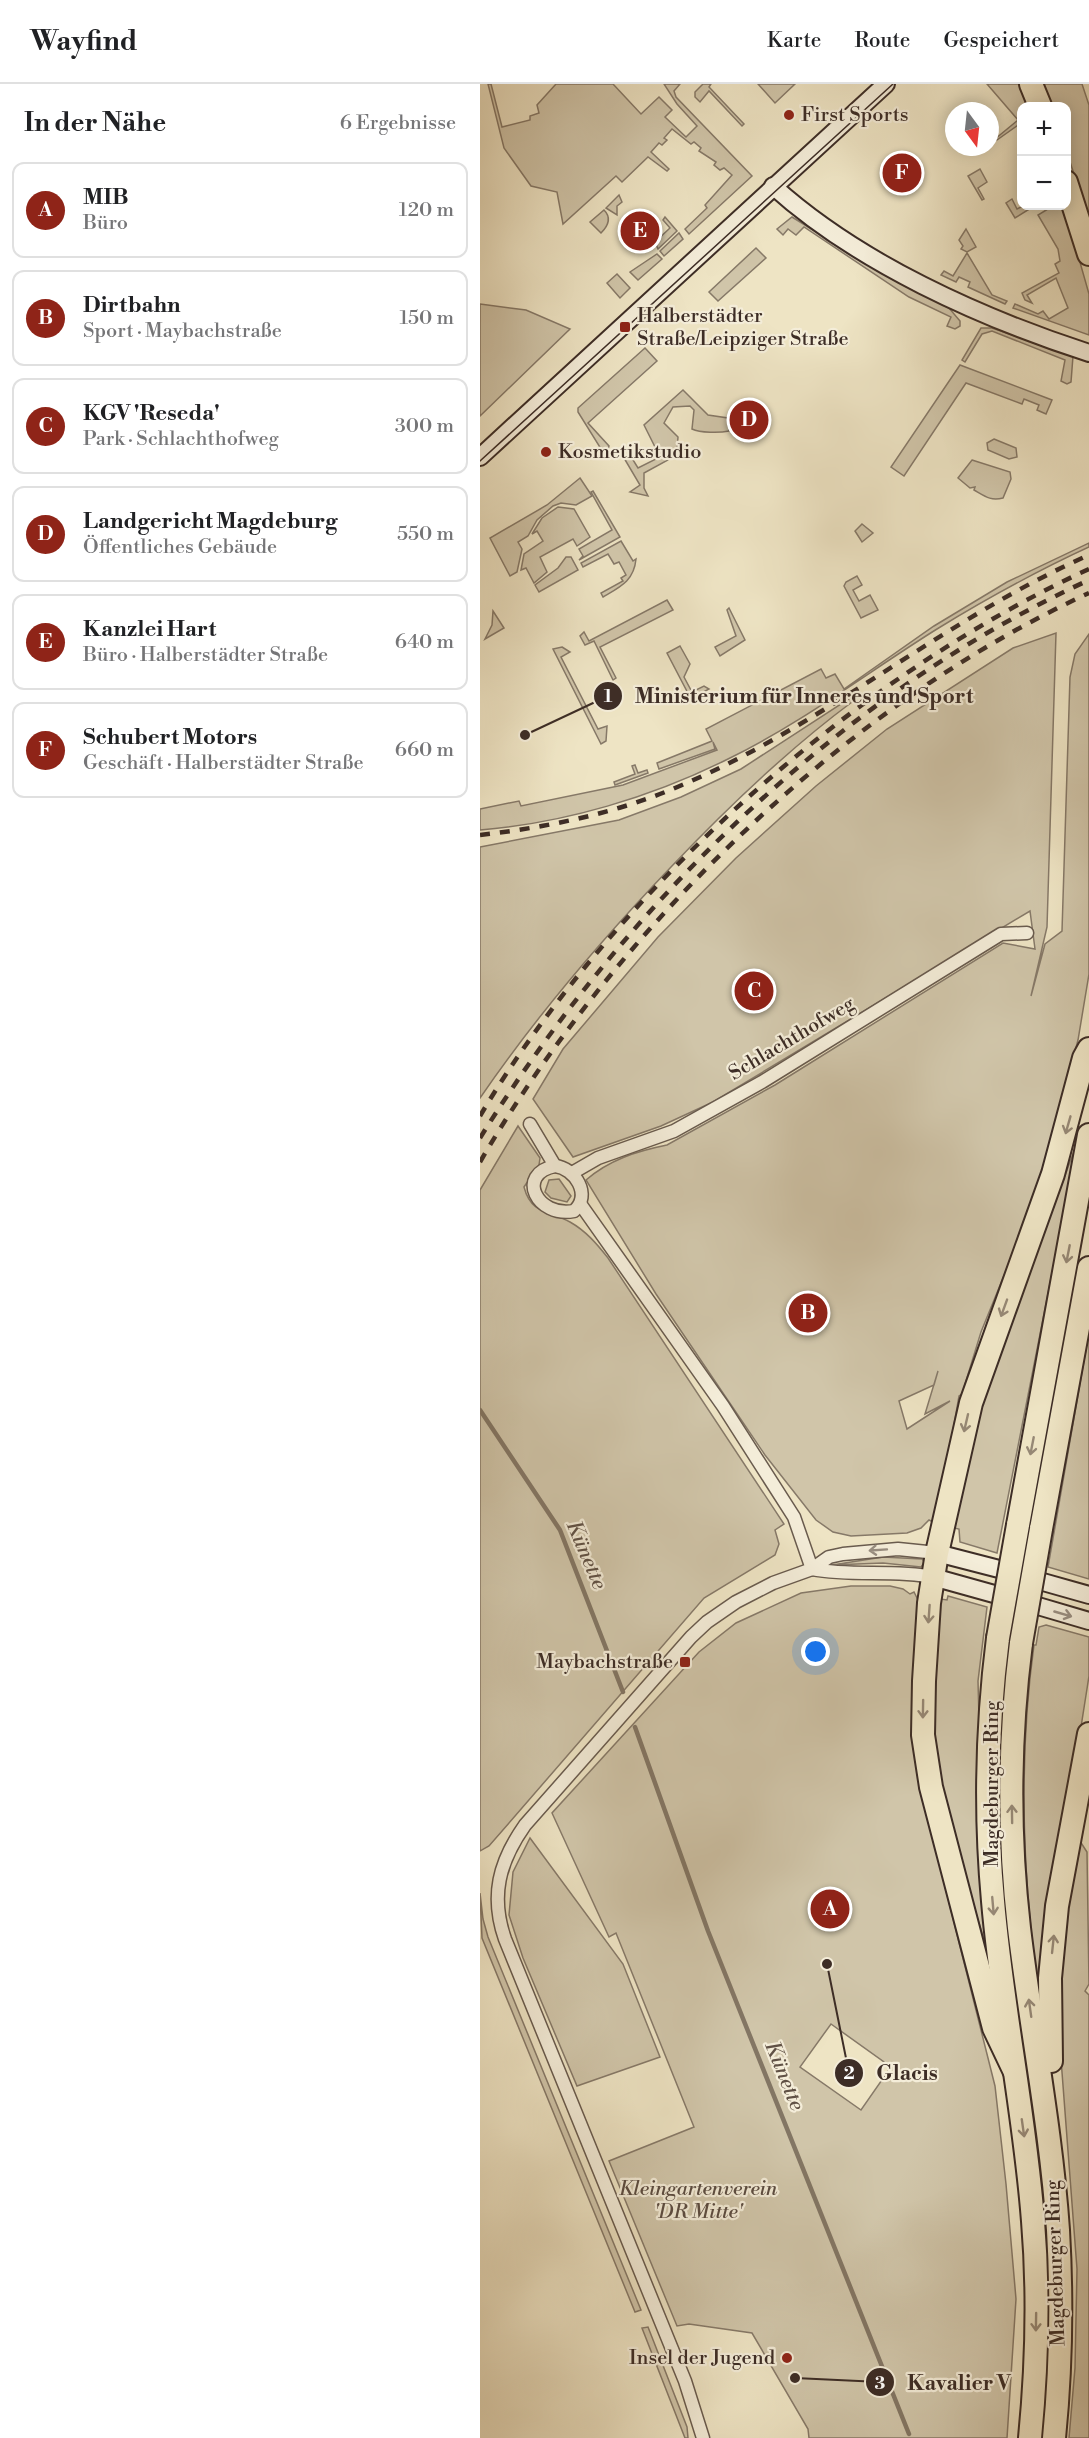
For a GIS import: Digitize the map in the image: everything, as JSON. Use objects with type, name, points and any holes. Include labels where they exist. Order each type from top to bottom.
[{"type":"highway","points":[[1031,84],[1038,102]]},
{"type":"highway","points":[[1071,198],[1089,254]]},
{"type":"highway","points":[[1014,2070],[993,2028],[928,1774],[922,1708],[933,1577],[971,1403],[1053,1174],[1084,1058],[1089,1049]]},
{"type":"highway","name":"Magdeburger Ring","points":[[1030,2438],[1037,2283],[1030,2188],[996,1931],[989,1821],[990,1723],[998,1638],[1089,1135]]},
{"type":"highway","name":"Magdeburger Ring","points":[[1054,2438],[1061,2341],[1060,2283],[1047,2128],[1019,1929],[1014,1867],[1011,1771],[1021,1643],[1089,1268]]},
{"type":"highway","points":[[1047,2128],[1051,2067],[1049,2007],[1053,1946],[1061,1882],[1089,1734]]},
{"type":"main road","points":[[482,454],[886,84]]},
{"type":"main road","points":[[772,186],[822,224],[925,287],[979,313],[1089,353]]},
{"type":"main road","points":[[937,1553],[999,1569]]},
{"type":"main road","points":[[933,1577],[994,1594]]},
{"type":"main road","points":[[1042,1582],[1089,1595]]},
{"type":"main road","points":[[1038,1606],[1089,1621]]},
{"type":"street","name":"Schlachthofweg","points":[[572,1173],[598,1158],[674,1131],[762,1082],[1001,934],[1027,933]]},
{"type":"street","points":[[530,1124],[555,1166]]},
{"type":"street","points":[[555,1166],[572,1173],[581,1190],[583,1198],[581,1205],[567,1212],[549,1209],[537,1200],[534,1185],[536,1178],[547,1168],[555,1166]]},
{"type":"street","points":[[581,1205],[723,1406],[794,1517],[812,1569]]},
{"type":"street","points":[[703,2438],[687,2387],[505,1939],[497,1910],[496,1886],[505,1857],[525,1826],[702,1627],[754,1592],[812,1569],[829,1557],[860,1551],[898,1549],[937,1553]]},
{"type":"street","points":[[812,1569],[834,1574],[896,1572],[933,1577]]},
{"type":"green space","points":[[488,84],[491,84],[502,127],[530,120],[530,116],[539,113],[537,105],[556,84],[613,84],[641,114],[659,97],[672,110],[665,117],[686,137],[697,126],[677,104],[664,84],[680,84],[674,91],[676,97],[752,176],[689,234],[685,229],[707,208],[705,205],[732,175],[724,168],[720,170],[714,165],[716,162],[699,151],[701,148],[694,142],[691,144],[672,129],[664,138],[667,140],[662,145],[659,143],[651,152],[669,169],[667,171],[648,157],[622,182],[616,176],[563,224],[557,192],[531,186],[504,148]]},
{"type":"green space","points":[[703,84],[711,84],[709,87],[744,124],[742,126],[709,91],[700,102],[695,97],[695,92]]},
{"type":"green space","points":[[758,84],[795,84],[775,103]]},
{"type":"green space","points":[[987,84],[1020,84],[1027,102],[1017,102],[1017,119]]},
{"type":"green space","points":[[1040,84],[1082,84],[1089,105],[1089,219],[1071,165],[1071,102],[1048,102]]},
{"type":"green space","points":[[1017,121],[1017,126],[999,139],[999,136]]},
{"type":"green space","points":[[980,169],[987,182],[978,188],[984,199],[982,200],[968,176]]},
{"type":"green space","points":[[619,195],[622,202],[617,206],[617,215],[606,208]]},
{"type":"green space","points":[[1012,199],[1017,210],[1028,210],[1015,218],[1006,203]]},
{"type":"green space","points":[[604,210],[608,215],[608,221],[601,233],[590,222]]},
{"type":"green space","points":[[1046,210],[1065,210],[1089,294],[1089,335],[1013,308],[1015,304],[1038,314],[1043,311],[1049,319],[1068,308],[1056,278],[1027,295],[1032,303],[1025,300],[1022,293],[1059,273],[1055,264],[1060,261],[1058,249],[1038,215]]},
{"type":"green space","points":[[665,217],[677,231],[658,249],[655,242],[670,228],[663,220]]},
{"type":"green space","points":[[792,217],[879,271],[949,308],[960,321],[960,326],[955,329],[947,326],[951,317],[909,297],[804,227],[796,235],[788,229],[783,235],[777,229]]},
{"type":"green space","points":[[966,229],[976,247],[967,252],[961,249],[963,246],[959,240]]},
{"type":"green space","points":[[679,233],[683,239],[664,256],[660,251]]},
{"type":"green space","points":[[756,248],[766,258],[718,301],[709,292]]},
{"type":"green space","points":[[967,253],[992,295],[1007,301],[1005,304],[968,287],[970,282],[959,277],[956,282],[941,275],[944,271],[953,276]]},
{"type":"green space","points":[[657,254],[662,259],[638,280],[630,272]]},
{"type":"green space","points":[[617,274],[630,288],[620,298],[607,283]]},
{"type":"green space","points":[[480,304],[526,310],[570,329],[480,416]]},
{"type":"green space","points":[[981,328],[992,328],[1073,356],[1071,382],[1067,384],[1061,381],[1065,360],[992,331],[982,334],[965,362],[962,360]]},
{"type":"green space","points":[[645,348],[657,361],[588,423],[609,446],[606,457],[578,412],[578,408]]},
{"type":"green space","points":[[960,365],[1052,400],[1046,414],[1037,410],[1039,405],[1024,399],[1022,404],[966,383],[904,476],[891,467]]},
{"type":"green space","points":[[683,390],[708,415],[728,418],[729,431],[710,432],[692,429],[694,410],[690,406],[673,407],[664,423],[678,437],[677,450],[668,460],[644,473],[644,488],[648,496],[630,492],[640,485],[624,458],[630,455],[638,468],[660,457],[644,425]]},
{"type":"green space","points":[[994,439],[1016,448],[1017,457],[1009,459],[988,450],[987,443]]},
{"type":"green space","points":[[972,460],[1010,472],[1011,479],[1003,498],[992,499],[985,496],[974,490],[975,487],[970,488],[958,478]]},
{"type":"green space","points":[[580,478],[592,496],[576,505],[561,503],[553,506],[537,520],[528,536],[518,542],[522,549],[517,572],[510,576],[490,538],[547,505]]},
{"type":"green space","points":[[593,491],[620,537],[579,560],[583,556],[579,549],[612,530],[591,492]]},
{"type":"green space","points":[[558,507],[574,509],[590,537],[577,546],[573,539],[540,557],[547,572],[534,583],[526,568],[521,570],[524,554],[543,541],[537,531],[532,534],[542,518]]},
{"type":"green space","points":[[862,524],[873,533],[862,542],[855,531]]},
{"type":"green space","points":[[621,541],[633,561],[636,559],[635,567],[625,583],[603,597],[601,593],[623,581],[621,578],[626,575],[619,562],[614,564],[608,554],[583,567],[581,563]]},
{"type":"green space","points":[[1089,543],[1089,547],[1012,586],[937,629],[782,730],[699,773],[607,806],[544,821],[480,830],[480,809],[519,801],[521,806],[623,785],[717,750],[713,742],[715,749],[659,769],[657,763],[712,741],[706,729],[821,669],[826,678],[835,674],[844,689],[934,626],[1007,582]]},
{"type":"green space","points":[[566,557],[571,557],[578,570],[539,592],[535,585],[558,568]]},
{"type":"green space","points":[[857,576],[862,585],[853,590],[859,601],[870,595],[878,610],[861,618],[844,586],[846,582]]},
{"type":"green space","points":[[667,600],[673,610],[600,647],[616,678],[613,680],[594,641],[585,645],[580,636],[584,632],[589,641]]},
{"type":"green space","points":[[729,608],[745,640],[720,656],[715,647],[736,636],[727,610]]},
{"type":"green space","points":[[493,611],[504,628],[485,639],[492,625]]},
{"type":"green space","points":[[1056,633],[1047,927],[1031,996],[1045,944],[1062,931],[1070,677],[1075,654],[1089,634],[1089,974],[1078,1040],[1034,1202],[981,1332],[962,1394],[959,1396],[939,1510],[933,1522],[929,1520],[921,1528],[907,1533],[851,1536],[833,1532],[816,1520],[765,1455],[656,1294],[586,1180],[604,1167],[624,1157],[667,1145],[775,1085],[1003,943],[1035,949],[1030,911],[713,1102],[661,1126],[573,1157],[533,1099],[563,1049],[658,937],[736,858],[816,786],[887,729],[1013,648]],"holes":[[[934,1385],[925,1414],[950,1401],[907,1429],[899,1401]]]},
{"type":"green space","points":[[680,646],[690,664],[684,677],[692,692],[704,686],[709,689],[691,699],[667,653]]},
{"type":"green space","points":[[562,647],[570,652],[561,657],[598,729],[607,726],[606,741],[601,744],[553,649]]},
{"type":"green space","points":[[850,698],[852,702],[804,740],[736,801],[645,894],[547,1007],[480,1098],[480,847],[619,820],[681,797],[741,769]]},
{"type":"green space","points":[[635,765],[638,773],[647,770],[648,773],[615,785],[614,782],[635,774],[632,766]]},
{"type":"green space","points":[[518,1126],[540,1158],[539,1165],[524,1187],[531,1202],[542,1211],[576,1226],[591,1238],[608,1258],[784,1524],[775,1530],[779,1544],[775,1555],[704,1598],[489,1846],[480,1851],[480,1190]]},
{"type":"green space","points":[[1074,1151],[1076,1151],[997,1553],[960,1542],[959,1529],[954,1528],[976,1424]]},
{"type":"green space","points":[[559,1179],[571,1196],[567,1202],[551,1198],[545,1192],[549,1180]]},
{"type":"green space","points":[[1089,1332],[1089,1579],[1048,1567]]},
{"type":"green space","points":[[883,1557],[922,1559],[925,1562],[921,1567],[883,1563],[832,1565]]},
{"type":"green space","name":"Kleingartenverein 'DR Mitte'","points":[[851,1586],[890,1586],[903,1589],[910,1594],[914,1592],[919,1602],[922,1795],[995,2086],[1006,2184],[1016,2299],[1007,2438],[809,2438],[808,2429],[752,2333],[689,2324],[677,2326],[609,2161],[694,2127],[616,1933],[609,1937],[552,1813],[699,1652],[736,1623],[801,1593]],"holes":[[[831,2024],[891,2067],[861,2110],[800,2067]]]},
{"type":"green space","points":[[948,1596],[987,1607],[978,1681],[985,1943],[950,1827],[934,1748],[936,1635],[941,1599],[947,1600]]},
{"type":"green space","points":[[1046,1625],[1089,1637],[1089,1676],[1039,1994],[1029,1907],[1024,1776],[1034,1645],[1036,1645],[1039,1627]]},
{"type":"green space","points":[[1076,1835],[1087,1852],[1089,1984],[1085,1991],[1089,1995],[1089,2438],[1069,2438],[1075,2368],[1077,2269],[1060,2046],[1061,1968]]},
{"type":"green space","points":[[530,1838],[623,1964],[660,2057],[577,2086],[523,1958],[509,1915],[513,1872]]},
{"type":"green space","points":[[480,1893],[488,1937],[641,2310],[635,2312],[482,1938]]},
{"type":"green space","points":[[648,2327],[687,2427],[688,2438],[685,2438],[642,2328]]},
{"type":"waterway","name":"Künette","points":[[480,1410],[560,1530],[623,1692]]},
{"type":"waterway","name":"Künette","points":[[635,1727],[708,1931],[909,2434]]},
{"type":"tram line","points":[[480,461],[893,84]]},
{"type":"railway","points":[[480,835],[583,818],[633,804],[682,785],[786,732],[985,609],[1036,580],[1089,555]]},
{"type":"railway","points":[[480,1116],[534,1033],[598,952],[669,873],[746,799],[828,731],[913,669],[1001,614],[1089,569]]},
{"type":"railway","points":[[480,1138],[537,1052],[601,969],[670,890],[744,815],[824,746],[908,683],[997,627],[1089,580]]},
{"type":"railway","points":[[480,1162],[535,1076],[598,991],[667,910],[743,833],[824,762],[909,697],[998,640],[1089,593]]},
{"type":"place","name":"First Sports","points":[[789,115]]},
{"type":"place","name":"Schubert Motors","points":[[902,173]]},
{"type":"place","name":"Kanzlei Hart","points":[[640,231]]},
{"type":"place","name":"Halberstädter Straße/Leipziger Straße","points":[[625,327]]},
{"type":"place","name":"Landgericht Magdeburg","points":[[749,420]]},
{"type":"place","name":"Kosmetikstudio","points":[[546,452]]},
{"type":"place","name":"Ministerium für Inneres und Sport","points":[[525,735]]},
{"type":"place","name":"KGV 'Reseda'","points":[[754,991]]},
{"type":"place","name":"Dirtbahn","points":[[808,1313]]},
{"type":"place","name":"Maybachstraße","points":[[685,1662]]},
{"type":"place","name":"MIB","points":[[830,1909]]},
{"type":"place","name":"Glacis","points":[[827,1964]]},
{"type":"place","name":"Insel der Jugend","points":[[787,2358]]},
{"type":"place","name":"Kavalier V","points":[[795,2378]]}]
